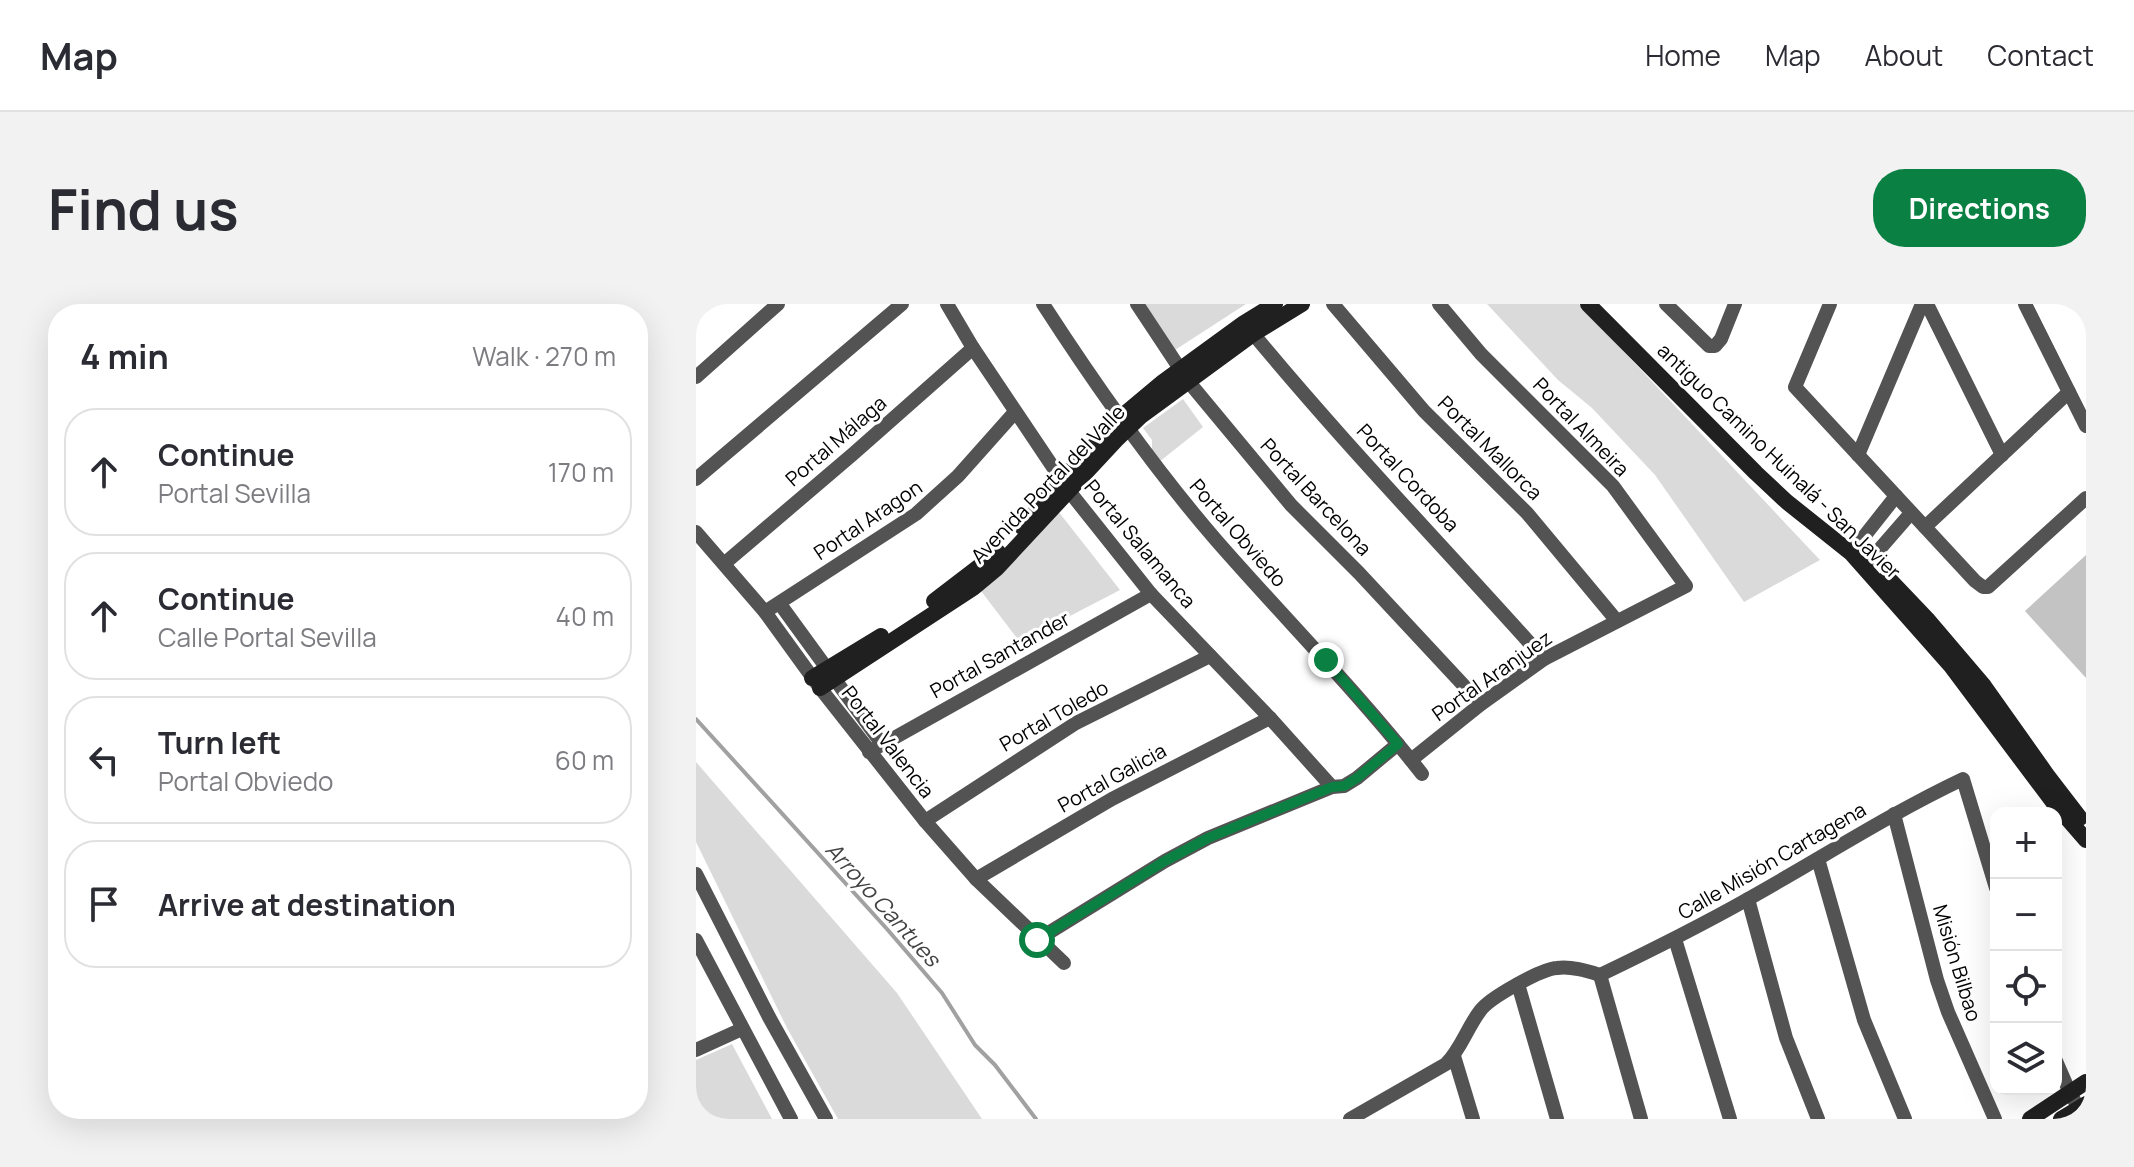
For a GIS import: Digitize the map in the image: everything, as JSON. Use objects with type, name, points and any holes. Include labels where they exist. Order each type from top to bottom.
[{"type":"main road","name":"Avenida Portal del Valle","points":[[823,679],[973,588],[997,568],[1065,486],[1124,423],[1158,402],[1184,375],[1275,304]]},
{"type":"main road","name":"Avenida Portal del Valle","points":[[1248,328],[1302,304]]},
{"type":"main road","name":"antiguo Camino Huinalá - San Javier","points":[[1588,304],[1787,502],[1853,548]]},
{"type":"main road","points":[[1600,304],[1757,464],[1853,548],[1927,619],[1984,686],[2047,775],[2085,821]]},
{"type":"main road","name":"antiguo Camino Huinalá - San Javier","points":[[1867,563],[2086,840]]},
{"type":"main road","points":[[2030,1119],[2086,1082]]},
{"type":"main road","points":[[2061,1119],[2083,1111]]},
{"type":"street","points":[[696,377],[778,304]]},
{"type":"street","points":[[696,479],[902,304]]},
{"type":"street","name":"Portal Salamanca","points":[[947,304],[1065,486],[1151,594],[1332,787]]},
{"type":"street","name":"Portal Obviedo","points":[[1043,304],[1150,460],[1422,774]]},
{"type":"street","name":"Portal Barcelona","points":[[1137,304],[1184,375],[1291,505],[1481,704]]},
{"type":"street","name":"Portal Mallorca","points":[[1333,304],[1424,411],[1527,513],[1617,621]]},
{"type":"street","name":"Portal Almeira","points":[[1439,304],[1481,354],[1613,486],[1686,586]]},
{"type":"street","points":[[1666,304],[1709,346],[1715,346],[1721,339],[1735,304]]},
{"type":"street","points":[[1830,304],[1795,387],[1975,581],[1988,587],[2086,498]]},
{"type":"street","points":[[1858,455],[1925,304]]},
{"type":"street","points":[[1925,304],[2002,455]]},
{"type":"street","points":[[2025,304],[2086,426]]},
{"type":"street","name":"Portal Cordoba","points":[[1248,328],[1361,458],[1544,659]]},
{"type":"street","name":"Portal Málaga","points":[[725,563],[973,348]]},
{"type":"street","points":[[1925,527],[2069,392]]},
{"type":"street","name":"Portal Aragon","points":[[765,612],[925,507],[967,467],[1015,412]]},
{"type":"street","points":[[1853,548],[1896,496]]},
{"type":"street","points":[[1867,563],[1911,513]]},
{"type":"street","points":[[1869,528],[1884,544]]},
{"type":"street","name":"Portal Valencia","points":[[696,532],[823,679],[876,748],[925,821],[976,879],[1064,963]]},
{"type":"street","name":"Portal Aranjuez","points":[[1411,760],[1544,659],[1686,586]]},
{"type":"street","name":"Portal Santander","points":[[876,748],[1151,594]]},
{"type":"street","points":[[780,604],[823,679]]},
{"type":"street","name":"Portal Toledo","points":[[925,821],[1076,723],[1210,656]]},
{"type":"street","name":"Portal Galicia","points":[[976,879],[1112,799],[1270,718]]},
{"type":"street","points":[[1037,940],[1176,855],[1255,818],[1332,787],[1344,786],[1398,744]]},
{"type":"street","name":"Calle Misión Cartagena","points":[[1600,975],[1675,939],[1894,814],[1963,779],[1993,879]]},
{"type":"street","name":"Misión Bilbao","points":[[1894,814],[1937,980],[1995,1119]]},
{"type":"street","points":[[1818,859],[1864,1020],[1905,1119]]},
{"type":"street","points":[[696,874],[769,1017],[826,1119]]},
{"type":"street","points":[[1748,899],[1786,1038],[1818,1119]]},
{"type":"street","points":[[1675,939],[1730,1119]]},
{"type":"street","points":[[698,951],[791,1119]]},
{"type":"street","points":[[1350,1119],[1446,1064],[1483,1007],[1518,984],[1553,968],[1600,975],[1641,1119]]},
{"type":"street","points":[[1518,984],[1557,1119]]},
{"type":"street","points":[[696,1050],[742,1029]]},
{"type":"street","points":[[1454,1056],[1473,1119]]},
{"type":"street","points":[[2062,1075],[2083,1111]]},
{"type":"street","points":[[1382,1102],[1387,1119]]},
{"type":"shaded area","points":[[1144,304],[1246,304],[1175,350]]},
{"type":"shaded area","points":[[1487,304],[1579,304],[1820,560],[1744,602],[1655,475],[1592,408],[1558,380]]},
{"type":"shaded area","points":[[1183,399],[1203,427],[1159,462],[1152,452],[1152,440],[1143,428]]},
{"type":"shaded area","points":[[1058,511],[1120,590],[1020,642],[981,591]]},
{"type":"shaded area","points":[[696,762],[897,993],[982,1119],[838,1119],[787,1028],[696,842]]},
{"type":"shaded area","points":[[732,1044],[772,1119],[696,1119],[696,1060]]},
{"type":"building","points":[[2086,555],[2086,678],[2025,611]]},
{"type":"waterway","name":"Arroyo Cantues","points":[[696,719],[942,993],[975,1045],[995,1065],[1036,1119]]},
{"type":"route","points":[[1037,940],[1208,838],[1332,787],[1344,786],[1398,744],[1326,660]]}]
